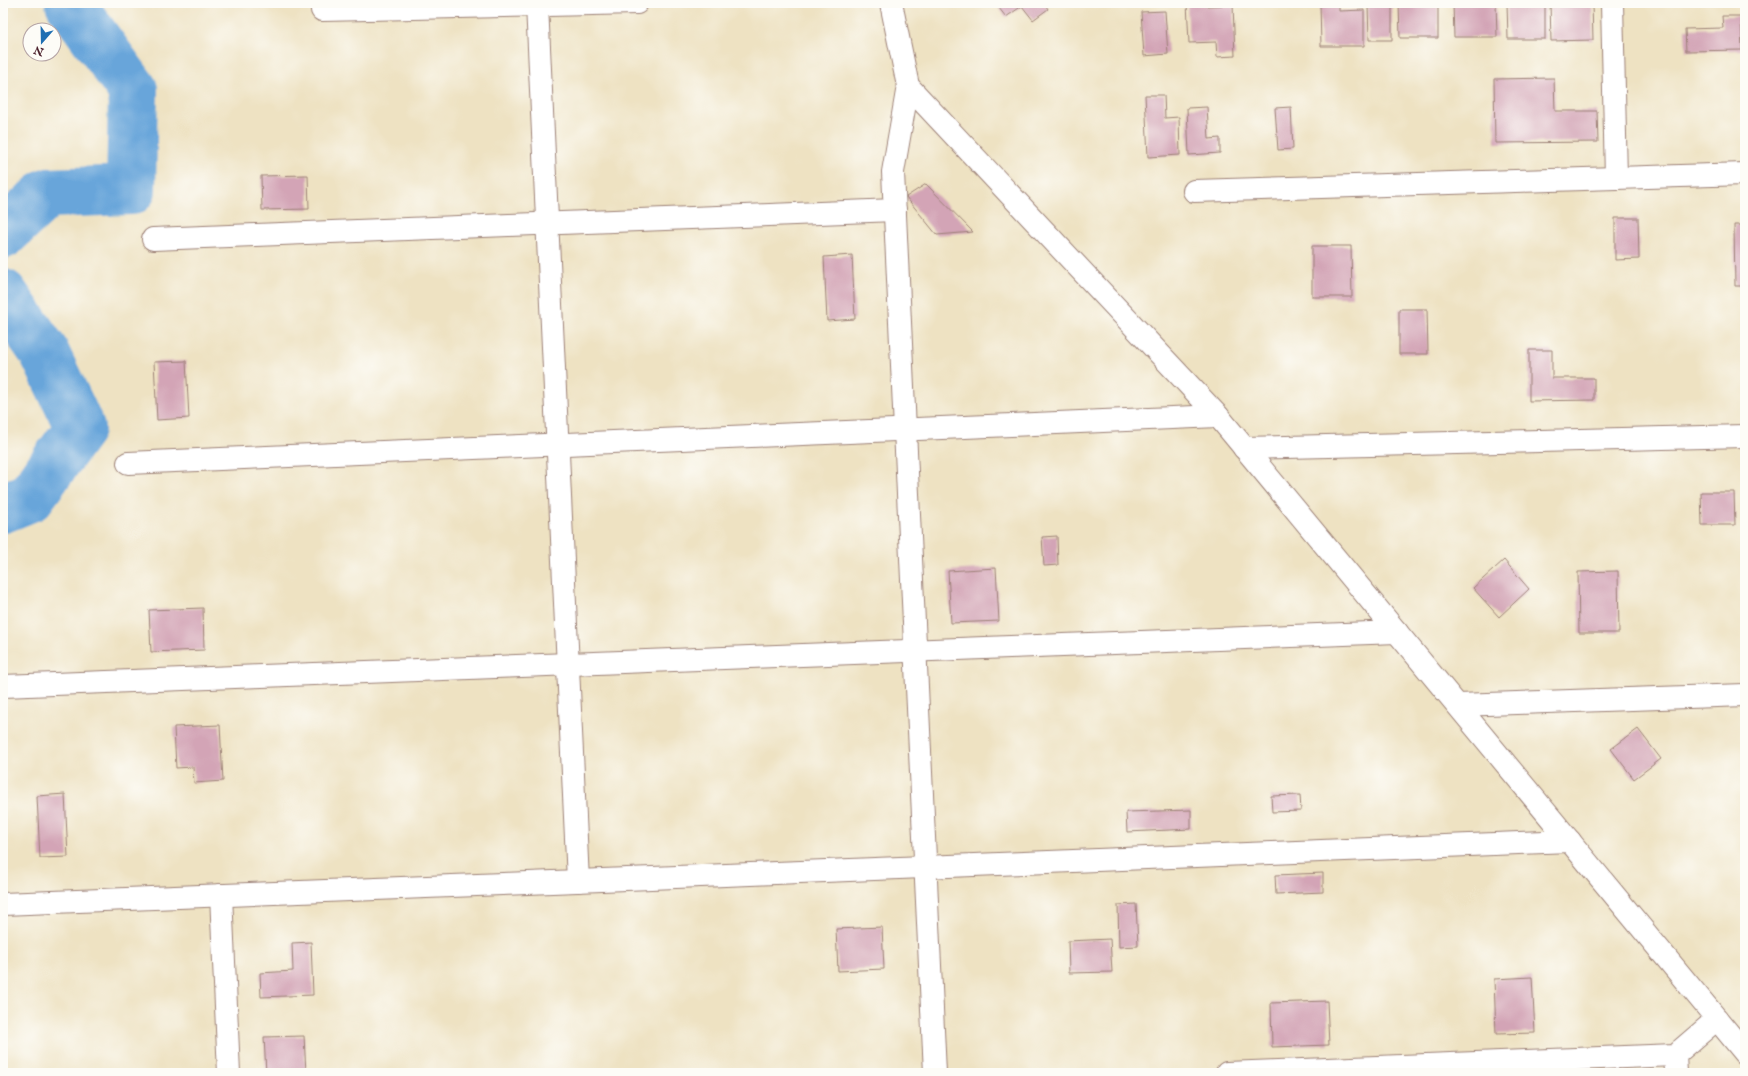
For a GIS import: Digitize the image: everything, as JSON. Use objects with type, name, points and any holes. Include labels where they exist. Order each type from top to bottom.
[{"type":"street","points":[[322,10],[637,3]]},
{"type":"street","points":[[891,3],[908,86],[893,172],[935,1073]]},
{"type":"street","points":[[1612,3],[1616,178]]},
{"type":"street","points":[[537,5],[578,881]]},
{"type":"street","points":[[908,86],[1218,416],[1745,1053]]},
{"type":"street","points":[[1194,191],[1745,174]]},
{"type":"street","points":[[153,239],[895,210]]},
{"type":"street","points":[[128,463],[1218,416]]},
{"type":"street","points":[[1244,448],[1745,436]]},
{"type":"street","points":[[3,686],[1397,632]]},
{"type":"street","points":[[1458,706],[1745,695]]},
{"type":"street","points":[[3,904],[1570,841]]},
{"type":"street","points":[[221,895],[229,1073]]},
{"type":"street","points":[[1227,1073],[1676,1064],[1717,1019]]},
{"type":"building","points":[[995,3],[1044,3],[1048,9],[1033,20],[1022,6],[1006,17]]},
{"type":"building","points":[[1187,3],[1206,3],[1206,6],[1233,5],[1235,56],[1217,57],[1216,42],[1189,43]]},
{"type":"building","points":[[1320,3],[1339,3],[1339,11],[1364,10],[1364,46],[1321,46]]},
{"type":"building","points":[[1399,3],[1438,3],[1438,38],[1400,38]]},
{"type":"building","points":[[1453,3],[1496,3],[1497,37],[1454,37]]},
{"type":"building","points":[[1507,3],[1545,3],[1545,39],[1508,39]]},
{"type":"building","points":[[1550,3],[1592,3],[1593,40],[1551,41]]},
{"type":"building","points":[[1392,5],[1392,40],[1369,40],[1368,6]]},
{"type":"building","points":[[1165,11],[1168,54],[1144,56],[1141,12]]},
{"type":"building","points":[[1722,16],[1741,16],[1742,50],[1686,51],[1685,29],[1723,28]]},
{"type":"building","points":[[1554,78],[1555,111],[1597,111],[1598,142],[1495,143],[1494,79]]},
{"type":"building","points":[[1145,95],[1164,95],[1165,118],[1179,117],[1180,155],[1148,157]]},
{"type":"building","points":[[1207,107],[1209,139],[1220,138],[1220,153],[1189,155],[1187,108]]},
{"type":"building","points":[[1291,107],[1293,149],[1278,150],[1275,108]]},
{"type":"building","points":[[308,175],[309,209],[262,210],[261,176]]},
{"type":"building","points":[[926,184],[973,232],[937,235],[906,197]]},
{"type":"building","points":[[1615,218],[1638,218],[1639,259],[1615,260]]},
{"type":"building","points":[[1734,225],[1745,225],[1745,286],[1735,286]]},
{"type":"building","points":[[1312,246],[1351,246],[1352,297],[1312,297]]},
{"type":"building","points":[[852,255],[855,319],[827,321],[824,257]]},
{"type":"building","points":[[1399,309],[1427,309],[1428,354],[1399,354]]},
{"type":"building","points":[[1529,350],[1552,350],[1552,378],[1594,378],[1594,400],[1529,401]]},
{"type":"building","points":[[186,361],[189,418],[157,420],[154,362]]},
{"type":"building","points":[[1701,492],[1734,492],[1735,525],[1702,525]]},
{"type":"building","points":[[1057,536],[1058,565],[1044,566],[1042,537]]},
{"type":"building","points":[[1504,560],[1529,589],[1499,617],[1473,588]]},
{"type":"building","points":[[996,568],[999,621],[951,623],[948,571]]},
{"type":"building","points":[[1618,571],[1619,633],[1579,633],[1578,572]]},
{"type":"building","points":[[203,608],[204,650],[151,652],[149,610]]},
{"type":"building","points":[[220,725],[223,781],[194,783],[193,767],[176,768],[174,727]]},
{"type":"building","points":[[1638,729],[1661,759],[1634,779],[1611,749]]},
{"type":"building","points":[[65,794],[68,857],[40,858],[37,796]]},
{"type":"building","points":[[1300,795],[1301,811],[1272,812],[1271,796]]},
{"type":"building","points":[[1191,810],[1191,829],[1127,832],[1126,812]]},
{"type":"building","points":[[1323,873],[1323,892],[1276,894],[1275,875]]},
{"type":"building","points":[[1136,904],[1138,946],[1119,947],[1118,905]]},
{"type":"building","points":[[882,927],[884,969],[838,971],[836,929]]},
{"type":"building","points":[[1110,939],[1112,972],[1069,973],[1068,941]]},
{"type":"building","points":[[311,942],[313,995],[261,997],[260,973],[293,971],[292,943]]},
{"type":"building","points":[[1532,977],[1535,1033],[1496,1034],[1494,979]]},
{"type":"building","points":[[1327,1001],[1329,1045],[1272,1047],[1271,1003]]},
{"type":"building","points":[[304,1036],[306,1073],[266,1073],[264,1037]]},
{"type":"waterway","points":[[3,234],[47,193],[131,190],[133,90],[70,3]]},
{"type":"waterway","points":[[3,294],[44,352],[80,428],[30,497],[3,508]]}]
